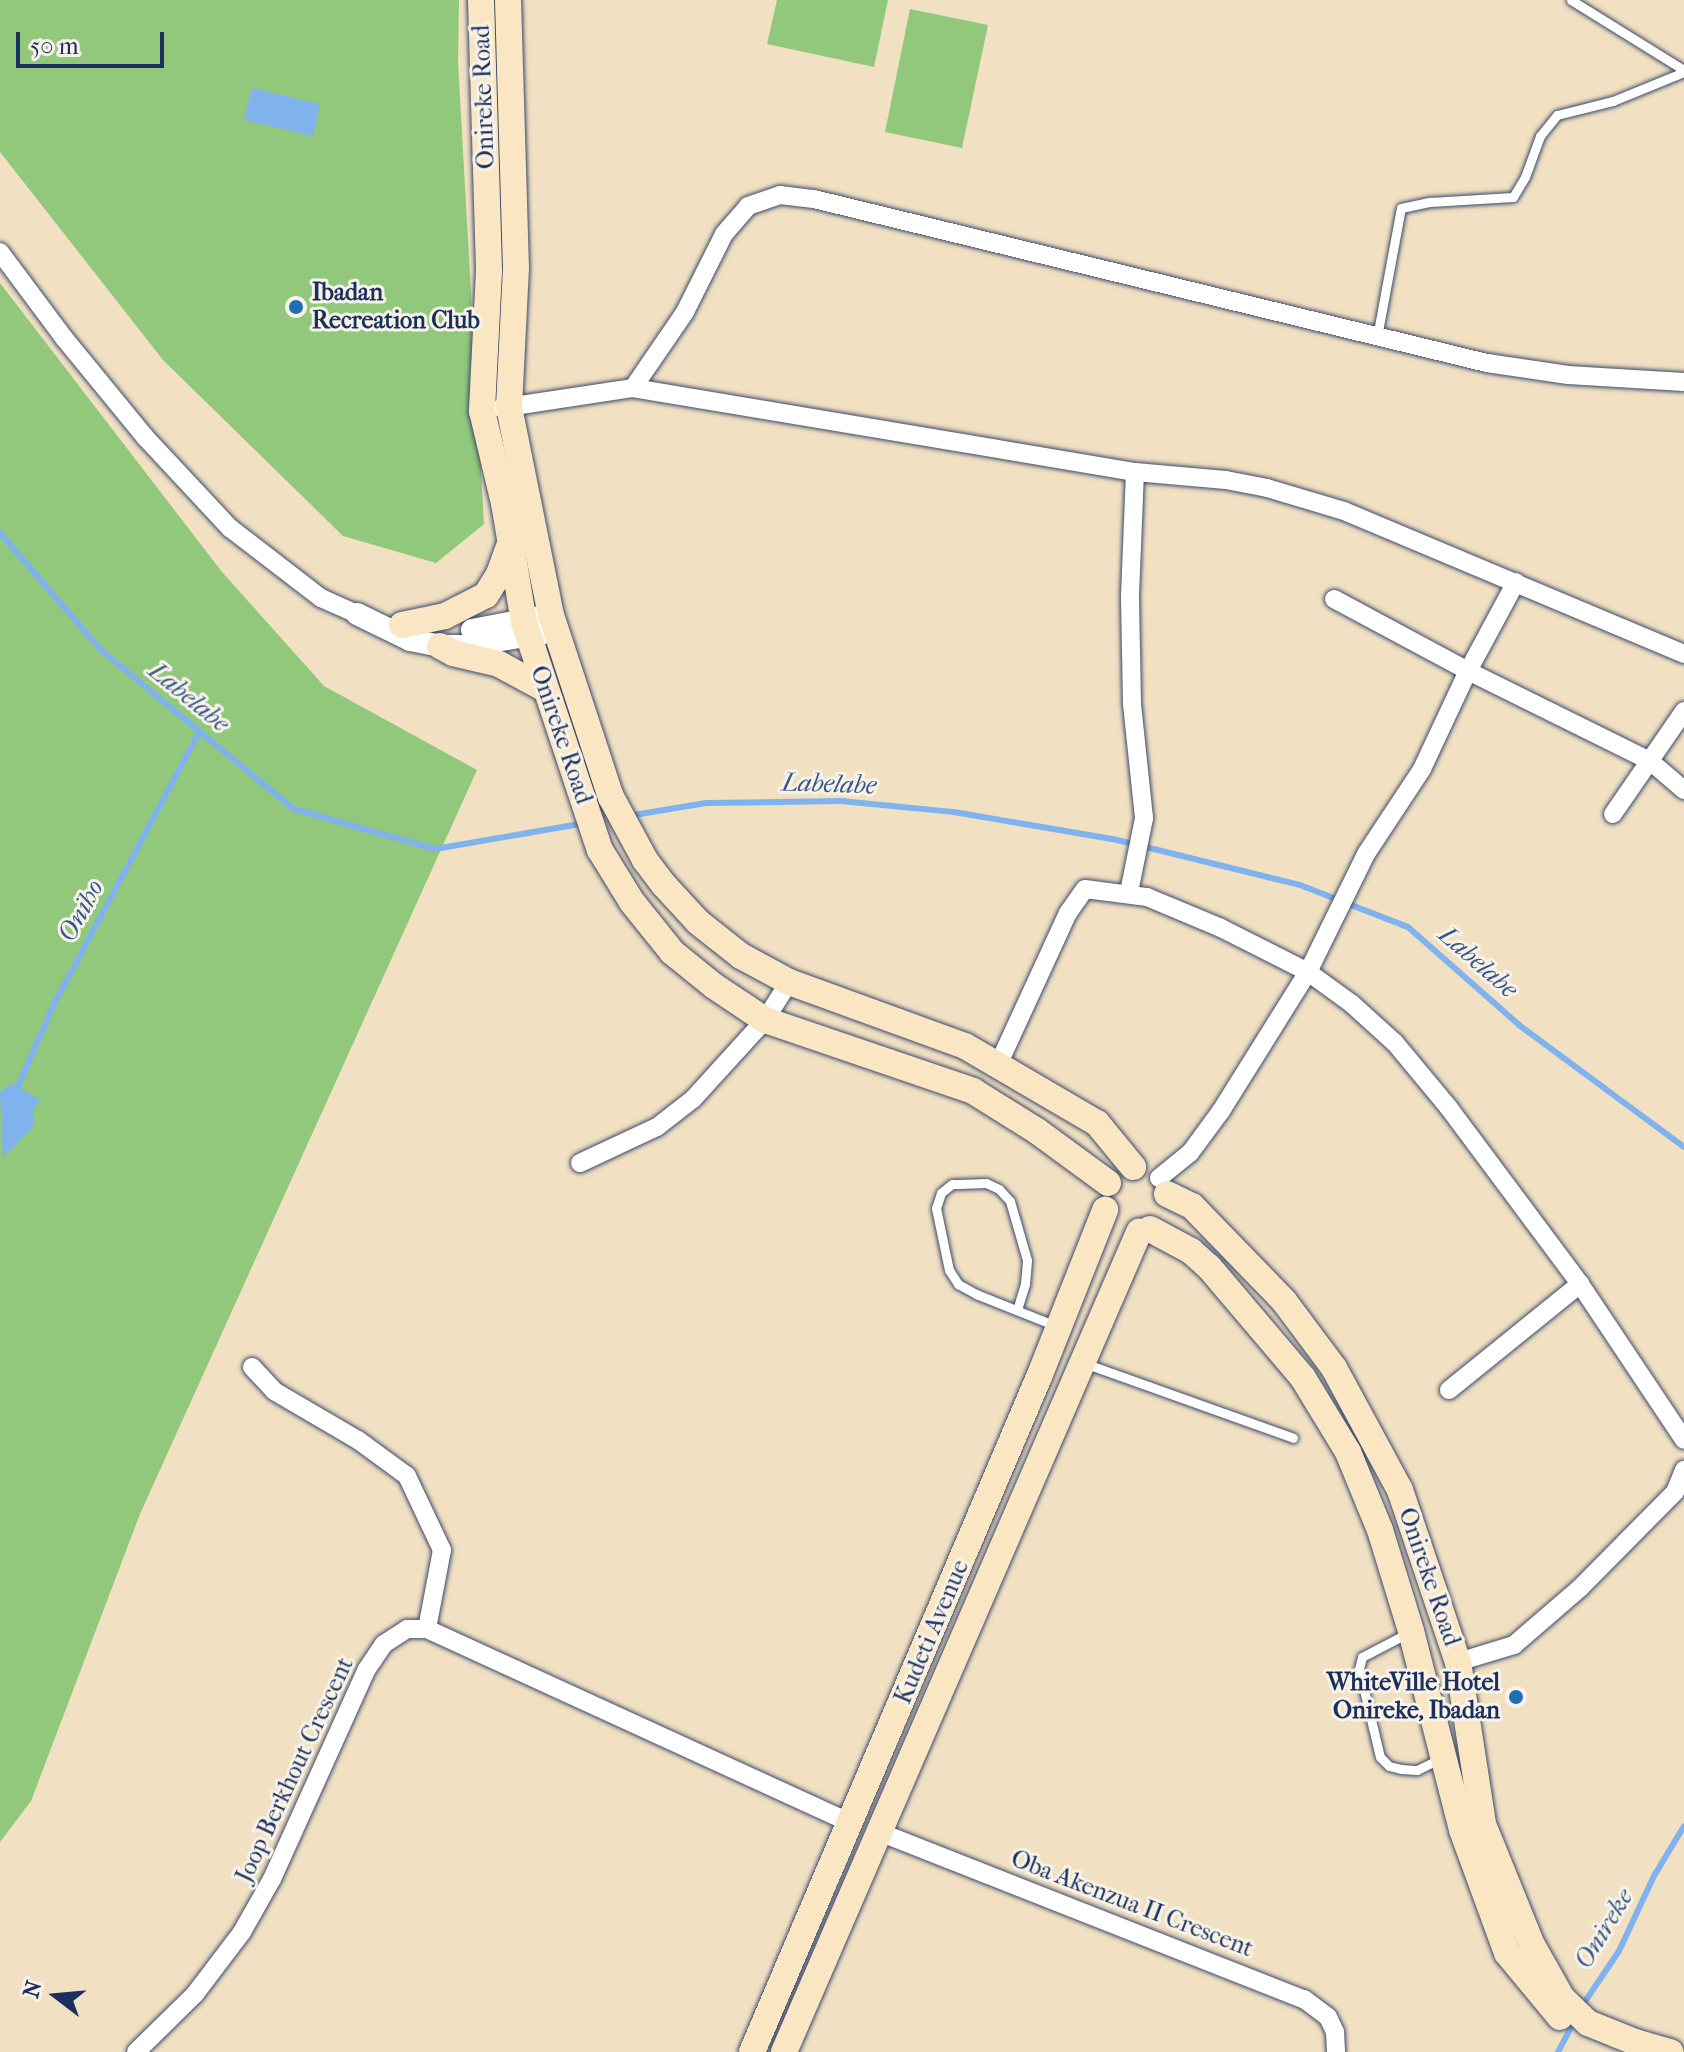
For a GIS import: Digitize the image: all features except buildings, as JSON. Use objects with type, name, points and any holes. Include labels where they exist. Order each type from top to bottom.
[{"type":"main road","name":"Onireke Road","points":[[481,0],[489,271],[482,411],[526,630],[600,850],[632,902],[672,952],[714,986],[765,1020],[973,1091],[1037,1131],[1108,1183]]},
{"type":"main road","name":"Onireke Road","points":[[508,0],[516,268],[509,407],[553,622],[611,797],[645,860],[698,922],[741,956],[789,982],[921,1028],[998,1065],[1097,1123],[1133,1167]]},
{"type":"main road","points":[[402,625],[445,616],[486,595],[499,574],[510,543]]},
{"type":"main road","points":[[440,646],[453,653],[499,664],[545,689]]},
{"type":"main road","points":[[1133,1167],[1152,1171],[1163,1186],[1167,1208],[1144,1231],[1118,1227],[1105,1210],[1103,1196],[1108,1183],[1114,1175],[1133,1167]]},
{"type":"main road","name":"Onireke Road","points":[[1163,1186],[1192,1206],[1284,1301],[1334,1368],[1400,1490],[1458,1662],[1473,1827]]},
{"type":"main road","name":"Kudeti Avenue","points":[[752,2052],[1059,1328],[1105,1210]]},
{"type":"main road","name":"Onireke Road","points":[[1144,1231],[1191,1251],[1209,1267],[1303,1378],[1348,1452],[1380,1530],[1411,1631],[1442,1758],[1565,2011],[1617,2052]]},
{"type":"main road","name":"Kudeti Avenue","points":[[784,2052],[1081,1362],[1144,1231]]},
{"type":"main road","name":"Onireke Road","points":[[1585,2028],[1671,2052]]},
{"type":"street","points":[[633,388],[685,312],[724,234],[748,206],[780,195],[829,203],[1487,363],[1568,375],[1684,382]]},
{"type":"street","points":[[0,252],[64,338],[145,437],[230,528],[321,598],[410,640],[440,646],[466,646],[553,622]]},
{"type":"street","points":[[482,411],[633,388],[1135,472],[1267,488],[1344,511],[1684,654]]},
{"type":"street","points":[[1129,892],[1144,818],[1132,703],[1130,612],[1135,472]]},
{"type":"street","points":[[1163,1186],[1221,1111],[1308,972],[1366,854],[1422,769],[1468,671],[1516,582]]},
{"type":"street","points":[[1334,599],[1468,671],[1650,761],[1684,790]]},
{"type":"street","points":[[357,614],[402,625],[459,632],[526,630]]},
{"type":"street","points":[[1613,814],[1684,711]]},
{"type":"street","points":[[998,1065],[1068,913],[1085,889],[1129,892],[1221,928],[1308,972],[1352,1004],[1395,1043],[1449,1108],[1580,1284],[1684,1440]]},
{"type":"street","points":[[580,1163],[657,1127],[693,1099],[765,1020],[789,982]]},
{"type":"street","points":[[1449,1390],[1580,1284]]},
{"type":"street","points":[[252,1367],[274,1391],[358,1440],[407,1476],[442,1550],[427,1629],[851,1823]]},
{"type":"street","points":[[1458,1662],[1514,1645],[1580,1588],[1675,1492],[1684,1470]]},
{"type":"street","name":"Joop Berkhout Crescent","points":[[136,2052],[195,1994],[242,1932],[272,1879],[367,1669],[384,1644],[407,1629],[427,1629]]},
{"type":"street","name":"Oba Akenzua II Crescent","points":[[879,1832],[1304,1999],[1328,2017],[1335,2032],[1336,2052]]},
{"type":"lane","points":[[1571,0],[1684,71]]},
{"type":"lane","points":[[1377,337],[1401,208],[1430,202],[1513,197],[1525,177],[1540,136],[1557,115],[1613,101],[1684,71]]},
{"type":"lane","points":[[1017,1310],[1025,1284],[1027,1260],[1010,1201],[999,1189],[986,1183],[952,1184],[941,1193],[936,1208],[949,1270],[958,1284],[976,1294],[1059,1328]]},
{"type":"lane","points":[[1081,1362],[1293,1438]]},
{"type":"lane","points":[[1411,1631],[1362,1657],[1359,1669],[1380,1757],[1389,1766],[1417,1770],[1442,1758]]},
{"type":"green space","name":"Ibadan Recreation Club","points":[[0,0],[459,0],[458,62],[484,524],[436,563],[343,536],[163,360],[0,152]]},
{"type":"green space","points":[[777,0],[888,0],[874,67],[767,44]]},
{"type":"green space","points":[[910,9],[988,25],[962,148],[885,132]]},
{"type":"green space","points":[[0,283],[222,572],[324,686],[477,770],[140,1514],[31,1801],[0,1842]]},
{"type":"water","points":[[252,88],[320,104],[313,136],[244,120]]},
{"type":"water","points":[[12,1083],[40,1100],[34,1109],[33,1127],[3,1158],[0,1092]]},
{"type":"waterway","name":"Labelabe","points":[[0,533],[102,651],[294,809],[435,849],[586,823]]},
{"type":"waterway","name":"Oniho","points":[[16,1091],[54,1004],[200,731]]},
{"type":"waterway","name":"Labelabe","points":[[628,816],[706,803],[841,801],[954,812],[1117,840],[1300,885],[1408,927],[1519,1025],[1684,1147]]},
{"type":"waterway","name":"Onireke","points":[[1582,2006],[1619,1951],[1654,1876],[1684,1826]]},
{"type":"waterway","name":"Onireke","points":[[1558,2052],[1575,2020]]},
{"type":"place","name":"Ibadan Recreation Club","points":[[296,307]]},
{"type":"place","name":"WhiteVille Hotel Onireke, Ibadan","points":[[1516,1697]]}]
